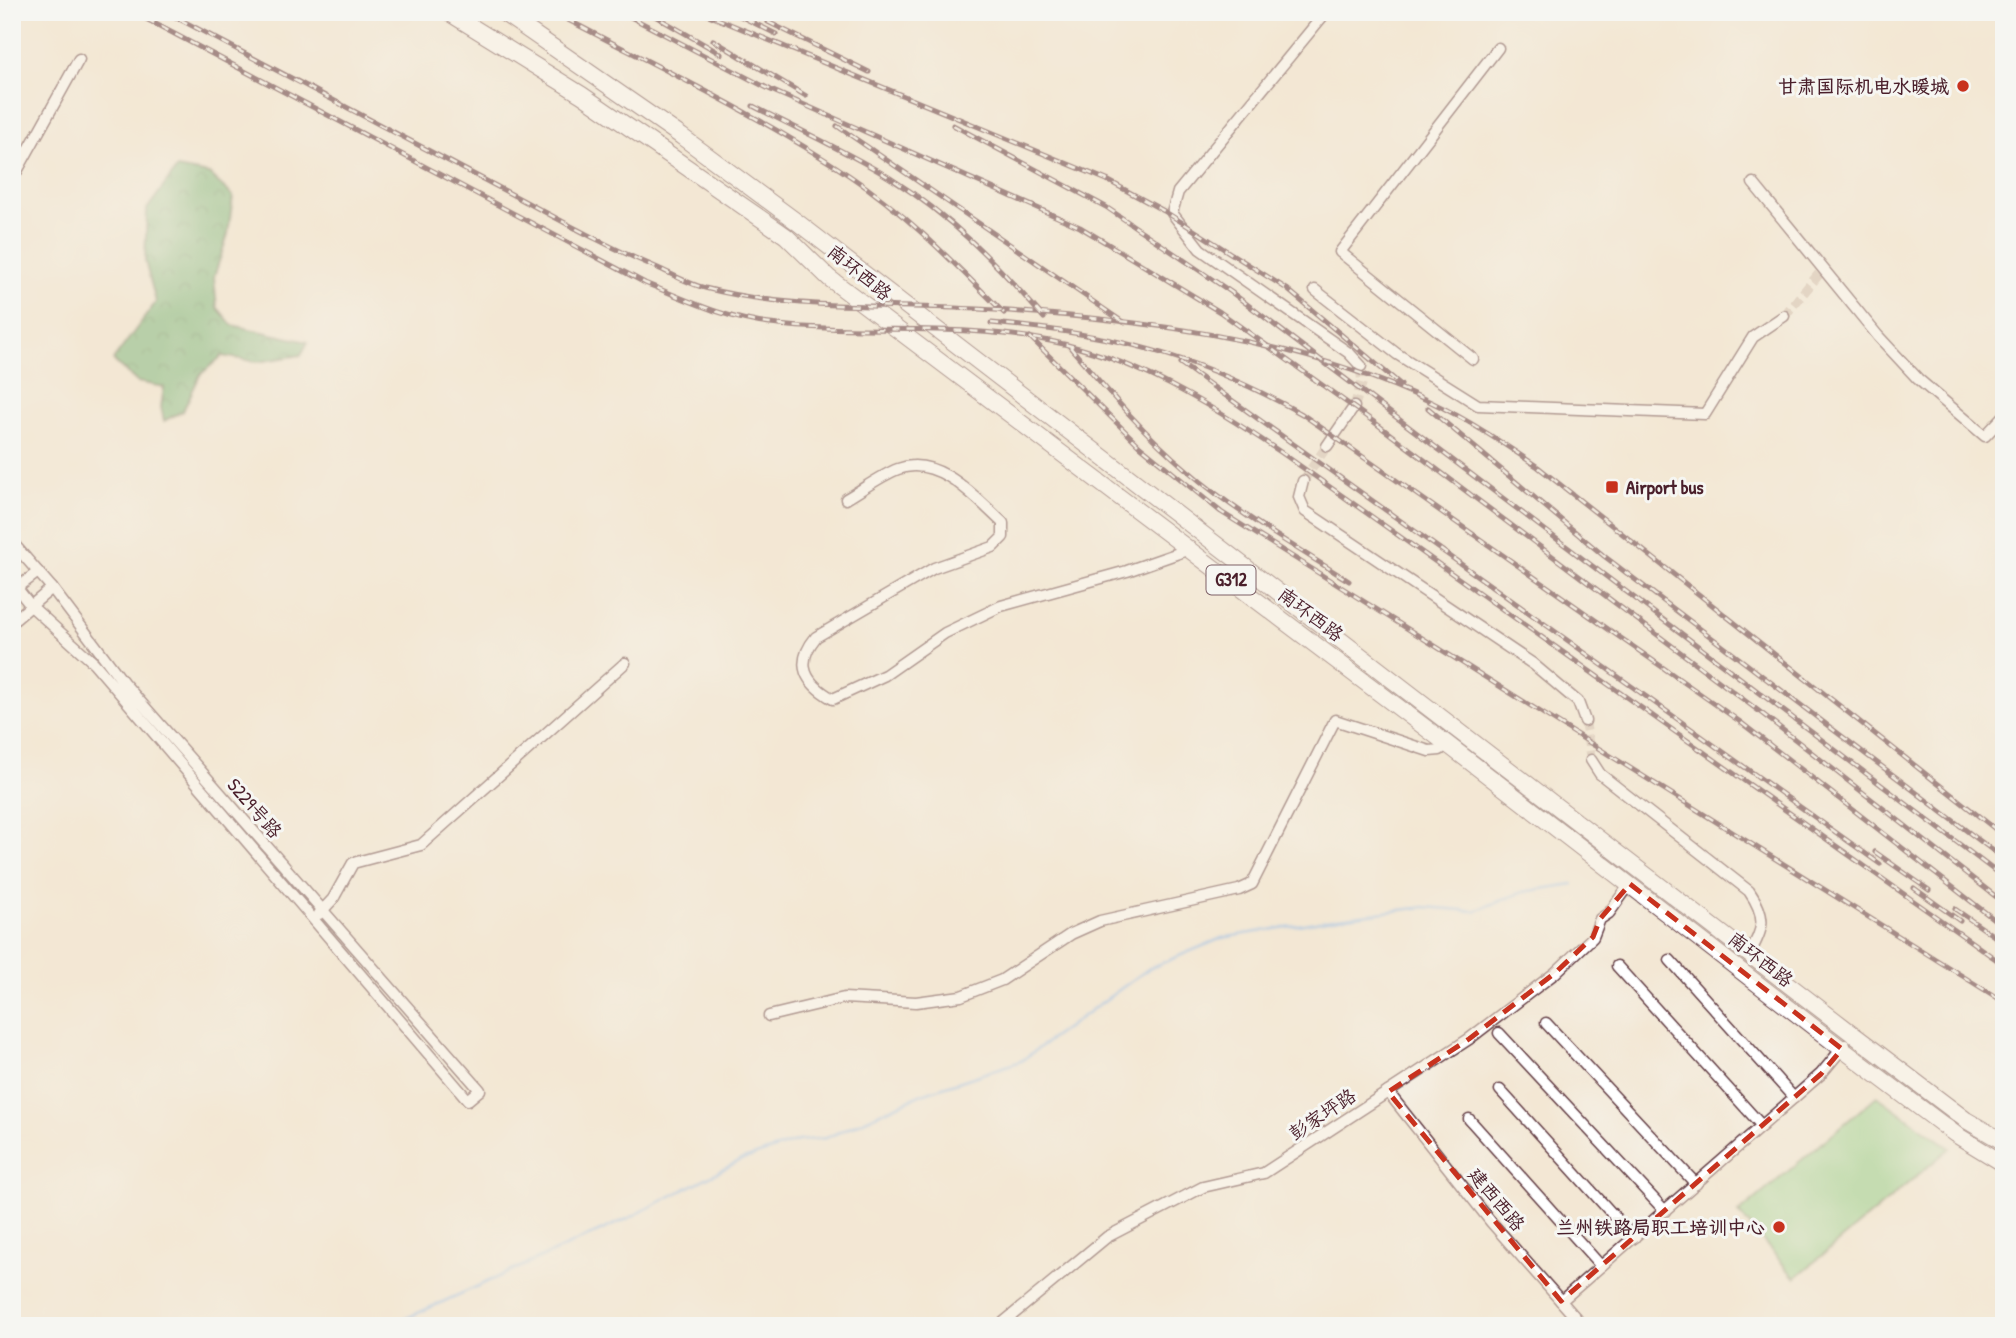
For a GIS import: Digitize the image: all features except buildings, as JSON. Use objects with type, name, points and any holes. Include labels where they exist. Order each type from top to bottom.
[{"type":"highway","name":"南环西路","points":[[449,12],[582,95],[786,236],[830,278],[1447,744],[1842,1049],[1955,1134],[2004,1164]]},
{"type":"highway","name":"南环西路","points":[[502,12],[671,129],[797,222],[1854,1035],[1966,1120],[2004,1142]]},
{"type":"street","points":[[1326,12],[1178,192],[1172,213],[1200,249],[1349,353],[1361,366]]},
{"type":"street","points":[[1474,359],[1340,252],[1498,48]]},
{"type":"street","points":[[12,180],[79,59]]},
{"type":"street","points":[[1753,184],[1821,272],[1918,379],[1985,436],[2004,416]]},
{"type":"street","points":[[1315,289],[1397,354],[1478,405],[1705,414],[1754,337],[1784,316]]},
{"type":"street","points":[[1327,446],[1354,407]]},
{"type":"street","points":[[846,499],[899,468],[932,467],[970,492],[1003,523],[1003,537],[993,547],[934,568],[816,637],[804,652],[803,664],[811,682],[833,699],[886,675],[945,633],[1001,606],[1127,571],[1190,549]]},
{"type":"street","points":[[1303,481],[1299,497],[1304,511],[1543,671],[1578,702],[1585,721]]},
{"type":"street","name":"S229号路","points":[[12,542],[52,588],[123,682],[480,1090],[468,1100],[94,663],[14,587]]},
{"type":"street","points":[[14,587],[38,572]]},
{"type":"street","points":[[12,622],[52,588]]},
{"type":"street","points":[[314,921],[333,899],[353,863],[421,845],[625,663]]},
{"type":"street","points":[[769,1016],[844,998],[916,1002],[961,996],[1002,980],[1071,934],[1100,921],[1239,890],[1252,884],[1335,720],[1429,751],[1440,750],[1447,744]]},
{"type":"street","points":[[1591,760],[1600,774],[1749,891],[1757,904],[1762,932],[1749,954]]},
{"type":"street","name":"彭家坪路","points":[[999,1326],[1107,1237],[1203,1187],[1264,1172],[1469,1039],[1555,972],[1593,937],[1600,919],[1608,913],[1630,884]]},
{"type":"street","points":[[1670,960],[1794,1098]]},
{"type":"street","points":[[1617,966],[1762,1126]]},
{"type":"street","points":[[1546,1023],[1696,1184]]},
{"type":"street","points":[[1499,1033],[1665,1211]]},
{"type":"street","points":[[1562,1301],[1821,1074],[1854,1035]]},
{"type":"street","points":[[1500,1090],[1634,1238]]},
{"type":"street","name":"建西西路","points":[[1388,1092],[1492,1222],[1583,1326]]},
{"type":"street","points":[[1469,1118],[1601,1266]]},
{"type":"highlighted area","points":[[1630,884],[1842,1049],[1821,1074],[1561,1301],[1388,1092],[1469,1039],[1555,973],[1593,937],[1600,919]]},
{"type":"green space","points":[[177,168],[209,174],[233,196],[228,234],[214,277],[217,307],[232,325],[308,342],[301,355],[258,362],[222,356],[200,375],[183,411],[164,421],[161,407],[164,387],[137,382],[113,360],[156,302],[145,261],[147,209]]},
{"type":"green space","points":[[1877,1096],[1950,1148],[1795,1278],[1739,1213]]},
{"type":"waterway","points":[[389,1326],[627,1219],[741,1160],[798,1141],[826,1138],[922,1094],[1021,1061],[1148,969],[1222,938],[1424,907],[1475,911],[1523,892],[1573,884]]},
{"type":"tunnel","points":[[1784,316],[1819,274]]},
{"type":"tunnel","points":[[1354,407],[1362,383],[1361,366]]},
{"type":"tunnel","points":[[1303,481],[1327,446]]},
{"type":"tunnel","points":[[1585,721],[1591,760]]},
{"type":"railway","points":[[133,12],[645,283],[706,308],[770,324],[1015,335],[1081,349],[1112,359],[1171,385],[1282,453],[2004,965]]},
{"type":"railway","points":[[166,12],[584,233],[699,286],[772,300],[1035,313],[1209,334],[1323,361],[1378,379],[1431,402],[1473,424],[1538,467],[2004,836]]},
{"type":"railway","points":[[553,12],[742,110],[850,176],[911,223],[1004,313]]},
{"type":"railway","points":[[621,12],[771,90],[1080,227],[1220,312],[1374,422],[1760,712],[2004,903]]},
{"type":"railway","points":[[648,12],[721,54]]},
{"type":"railway","points":[[701,12],[1107,180],[1164,211],[1287,289],[1401,385]]},
{"type":"railway","points":[[732,12],[776,34]]},
{"type":"railway","points":[[768,22],[869,72]]},
{"type":"railway","points":[[713,40],[806,96]]},
{"type":"railway","points":[[753,106],[890,178],[933,208],[973,242],[1044,318]]},
{"type":"railway","points":[[953,125],[1106,207],[1231,292],[2004,878]]},
{"type":"railway","points":[[837,126],[1123,322]]},
{"type":"railway","points":[[991,323],[1075,333],[1152,350],[1226,376],[1302,414],[1739,721],[2004,927]]},
{"type":"railway","points":[[1030,337],[1140,446],[1221,512],[2004,1002]]},
{"type":"railway","points":[[1070,347],[1140,426],[1206,486],[1245,515],[1349,581]]},
{"type":"railway","points":[[1180,363],[1880,864]]},
{"type":"railway","points":[[1428,408],[1604,556],[2004,859]]},
{"type":"railway","points":[[1875,852],[1929,890]]},
{"type":"railway","points":[[1914,888],[1960,921]]},
{"type":"railway","points":[[1955,909],[2004,943]]},
{"type":"place","name":"甘肃国际机电水暖城","points":[[1963,86]]},
{"type":"place","name":"Airport bus","points":[[1612,487]]},
{"type":"place","name":"兰州铁路局职工培训中心","points":[[1779,1227]]}]
